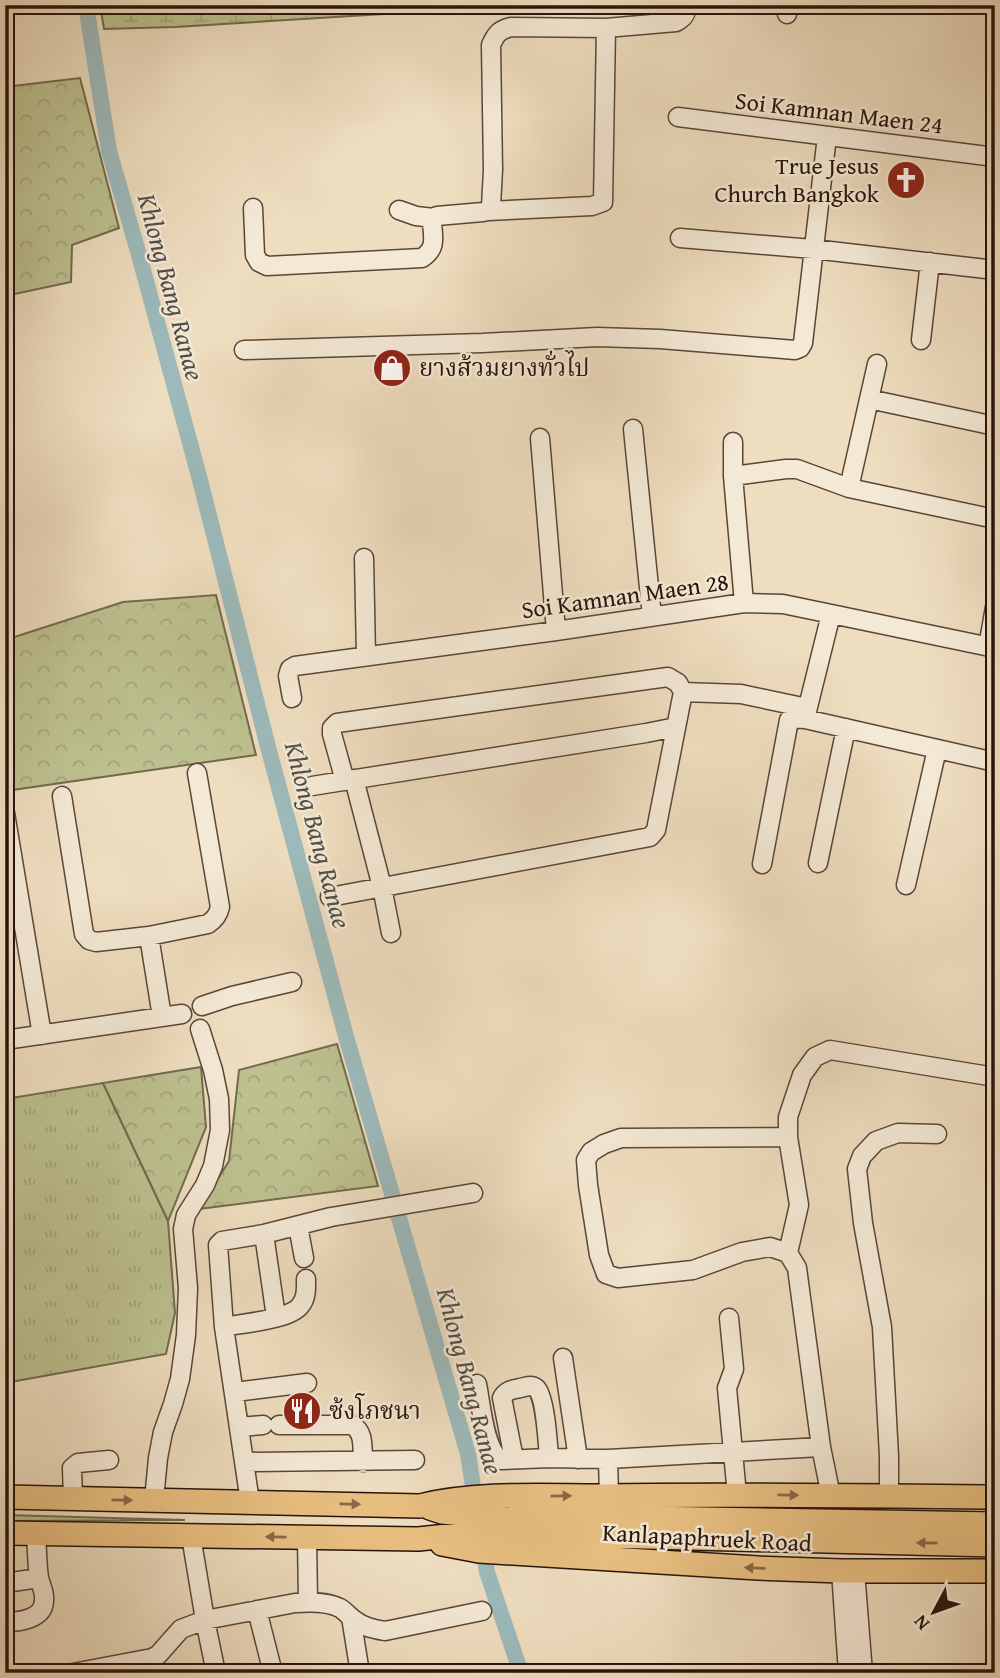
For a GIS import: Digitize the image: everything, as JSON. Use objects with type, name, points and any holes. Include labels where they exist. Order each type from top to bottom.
[{"type":"main road","name":"Kanlapaphruek Road","points":[[5,1533],[418,1539],[609,1496],[737,1494],[995,1497]]},
{"type":"main road","name":"Kanlapaphruek Road","points":[[5,1497],[420,1506],[451,1499],[486,1524],[732,1567],[848,1571],[995,1571]]},
{"type":"main road","name":"Kanlapaphruek Road","points":[[486,1524],[844,1531],[995,1524]]},
{"type":"main road","name":"Kanlapaphruek Road","points":[[844,1531],[995,1545]]},
{"type":"street","points":[[488,211],[491,206],[493,170],[491,45],[495,34],[511,27],[606,28],[676,22],[687,12],[687,5]]},
{"type":"street","points":[[399,210],[434,218],[488,211],[592,206],[603,202],[606,28]]},
{"type":"street","name":"Soi Kamnan Maen 24","points":[[678,117],[995,157]]},
{"type":"street","points":[[244,350],[597,337],[660,339],[795,350],[803,344],[827,136]]},
{"type":"street","points":[[253,208],[254,254],[259,262],[267,266],[422,258],[430,253],[433,243],[434,218]]},
{"type":"street","points":[[680,238],[813,249],[995,270]]},
{"type":"street","points":[[921,340],[930,262]]},
{"type":"street","points":[[849,488],[877,364]]},
{"type":"street","points":[[869,399],[995,426]]},
{"type":"street","points":[[633,429],[652,617]]},
{"type":"street","points":[[540,438],[556,631]]},
{"type":"street","points":[[733,442],[733,476],[744,603]]},
{"type":"street","points":[[733,476],[797,469],[849,488],[995,519]]},
{"type":"street","points":[[364,558],[366,656]]},
{"type":"street","name":"Soi Kamnan Maen 28","points":[[292,698],[288,676],[290,669],[295,666],[744,603],[783,604],[991,647]]},
{"type":"street","points":[[991,647],[995,607]]},
{"type":"street","points":[[806,713],[831,614]]},
{"type":"street","points":[[330,897],[382,887],[650,836],[656,830],[683,692],[678,682],[668,677],[337,723],[332,727],[382,887],[391,933]]},
{"type":"street","points":[[683,692],[741,694],[846,728],[995,762]]},
{"type":"street","points":[[762,864],[789,720],[806,713]]},
{"type":"street","points":[[312,786],[676,727]]},
{"type":"street","points":[[818,863],[846,728]]},
{"type":"street","points":[[906,885],[936,748]]},
{"type":"street","points":[[62,796],[84,934],[89,940],[96,942],[149,936],[208,924],[215,919],[220,907],[197,773]]},
{"type":"street","points":[[5,813],[42,1035]]},
{"type":"street","points":[[149,936],[162,1017]]},
{"type":"street","points":[[202,1006],[292,982]]},
{"type":"street","points":[[190,1004],[198,1004],[207,1012],[208,1020],[200,1029],[188,1028],[183,1022],[182,1014],[190,1004]]},
{"type":"street","points":[[5,1040],[182,1014]]},
{"type":"street","points":[[154,1500],[163,1432],[177,1392],[184,1355],[188,1288],[183,1228],[186,1215],[205,1185],[213,1166],[220,1130],[219,1099],[200,1029]]},
{"type":"street","points":[[788,1253],[799,1205],[788,1137],[788,1116],[802,1075],[815,1056],[830,1050],[995,1077]]},
{"type":"street","points":[[889,1496],[882,1327],[863,1223],[857,1169],[862,1156],[876,1141],[898,1133],[937,1134]]},
{"type":"street","points":[[788,1137],[621,1138],[604,1144],[586,1160],[588,1185],[598,1255],[606,1274],[618,1278],[693,1270],[742,1252],[770,1247],[788,1253],[797,1268],[821,1447],[831,1496]]},
{"type":"street","points":[[250,1502],[224,1327],[218,1245],[230,1239],[264,1234],[331,1217],[473,1193]]},
{"type":"street","points":[[298,1226],[304,1258]]},
{"type":"street","points":[[264,1234],[276,1317]]},
{"type":"street","points":[[224,1327],[293,1312],[302,1304],[306,1294],[306,1279]]},
{"type":"street","points":[[729,1318],[734,1369],[727,1388],[737,1494]]},
{"type":"street","points":[[563,1358],[578,1459]]},
{"type":"street","points":[[234,1392],[307,1383]]},
{"type":"street","points":[[477,1384],[489,1446],[501,1460],[608,1459],[821,1447]]},
{"type":"street","points":[[514,1459],[502,1398],[509,1390],[531,1386],[542,1396],[549,1458]]},
{"type":"street","points":[[240,1427],[352,1425],[360,1431],[363,1462]]},
{"type":"street","points":[[608,1459],[609,1496]]},
{"type":"street","points":[[73,1499],[72,1468],[78,1463],[109,1460]]},
{"type":"street","points":[[245,1462],[415,1460]]},
{"type":"street","points":[[5,1622],[34,1617],[44,1605],[36,1534]]},
{"type":"street","points":[[191,1536],[216,1673]]},
{"type":"street","points":[[307,1538],[308,1602]]},
{"type":"street","points":[[848,1571],[848,1673]]},
{"type":"street","points":[[848,1571],[863,1673]]},
{"type":"street","points":[[5,1583],[39,1578]]},
{"type":"street","points":[[75,1673],[152,1658],[160,1664],[181,1629],[205,1620],[308,1602],[341,1609],[360,1625],[385,1631],[482,1611]]},
{"type":"street","points":[[257,1611],[274,1673]]},
{"type":"street","points":[[351,1617],[360,1673]]},
{"type":"green space","points":[[100,5],[652,6],[433,11],[104,29]]},
{"type":"green space","points":[[80,78],[119,228],[72,245],[71,282],[5,296],[5,87]]},
{"type":"green space","points":[[216,595],[256,755],[5,791],[5,640],[123,602]]},
{"type":"green space","points":[[337,1044],[378,1186],[199,1209],[229,1161],[239,1070]]},
{"type":"green space","points":[[201,1067],[206,1127],[168,1221],[103,1083]]},
{"type":"green space","points":[[103,1083],[168,1221],[175,1313],[166,1354],[5,1383],[5,1099]]},
{"type":"green space","points":[[5,1515],[185,1520],[5,1521]]},
{"type":"waterway","name":"Khlong Bang Ranae","points":[[86,5],[109,151],[200,480],[347,1040],[468,1454],[476,1506]]},
{"type":"waterway","name":"Khlong Bang Ranae","points":[[482,1542],[487,1572],[521,1673]]},
{"type":"place","name":"True Jesus Church Bangkok","points":[[906,180]]},
{"type":"place","name":"ยางส้วมยางทั่วไป","points":[[392,368]]},
{"type":"place","name":"ซ้งโภชนา","points":[[302,1411]]}]
